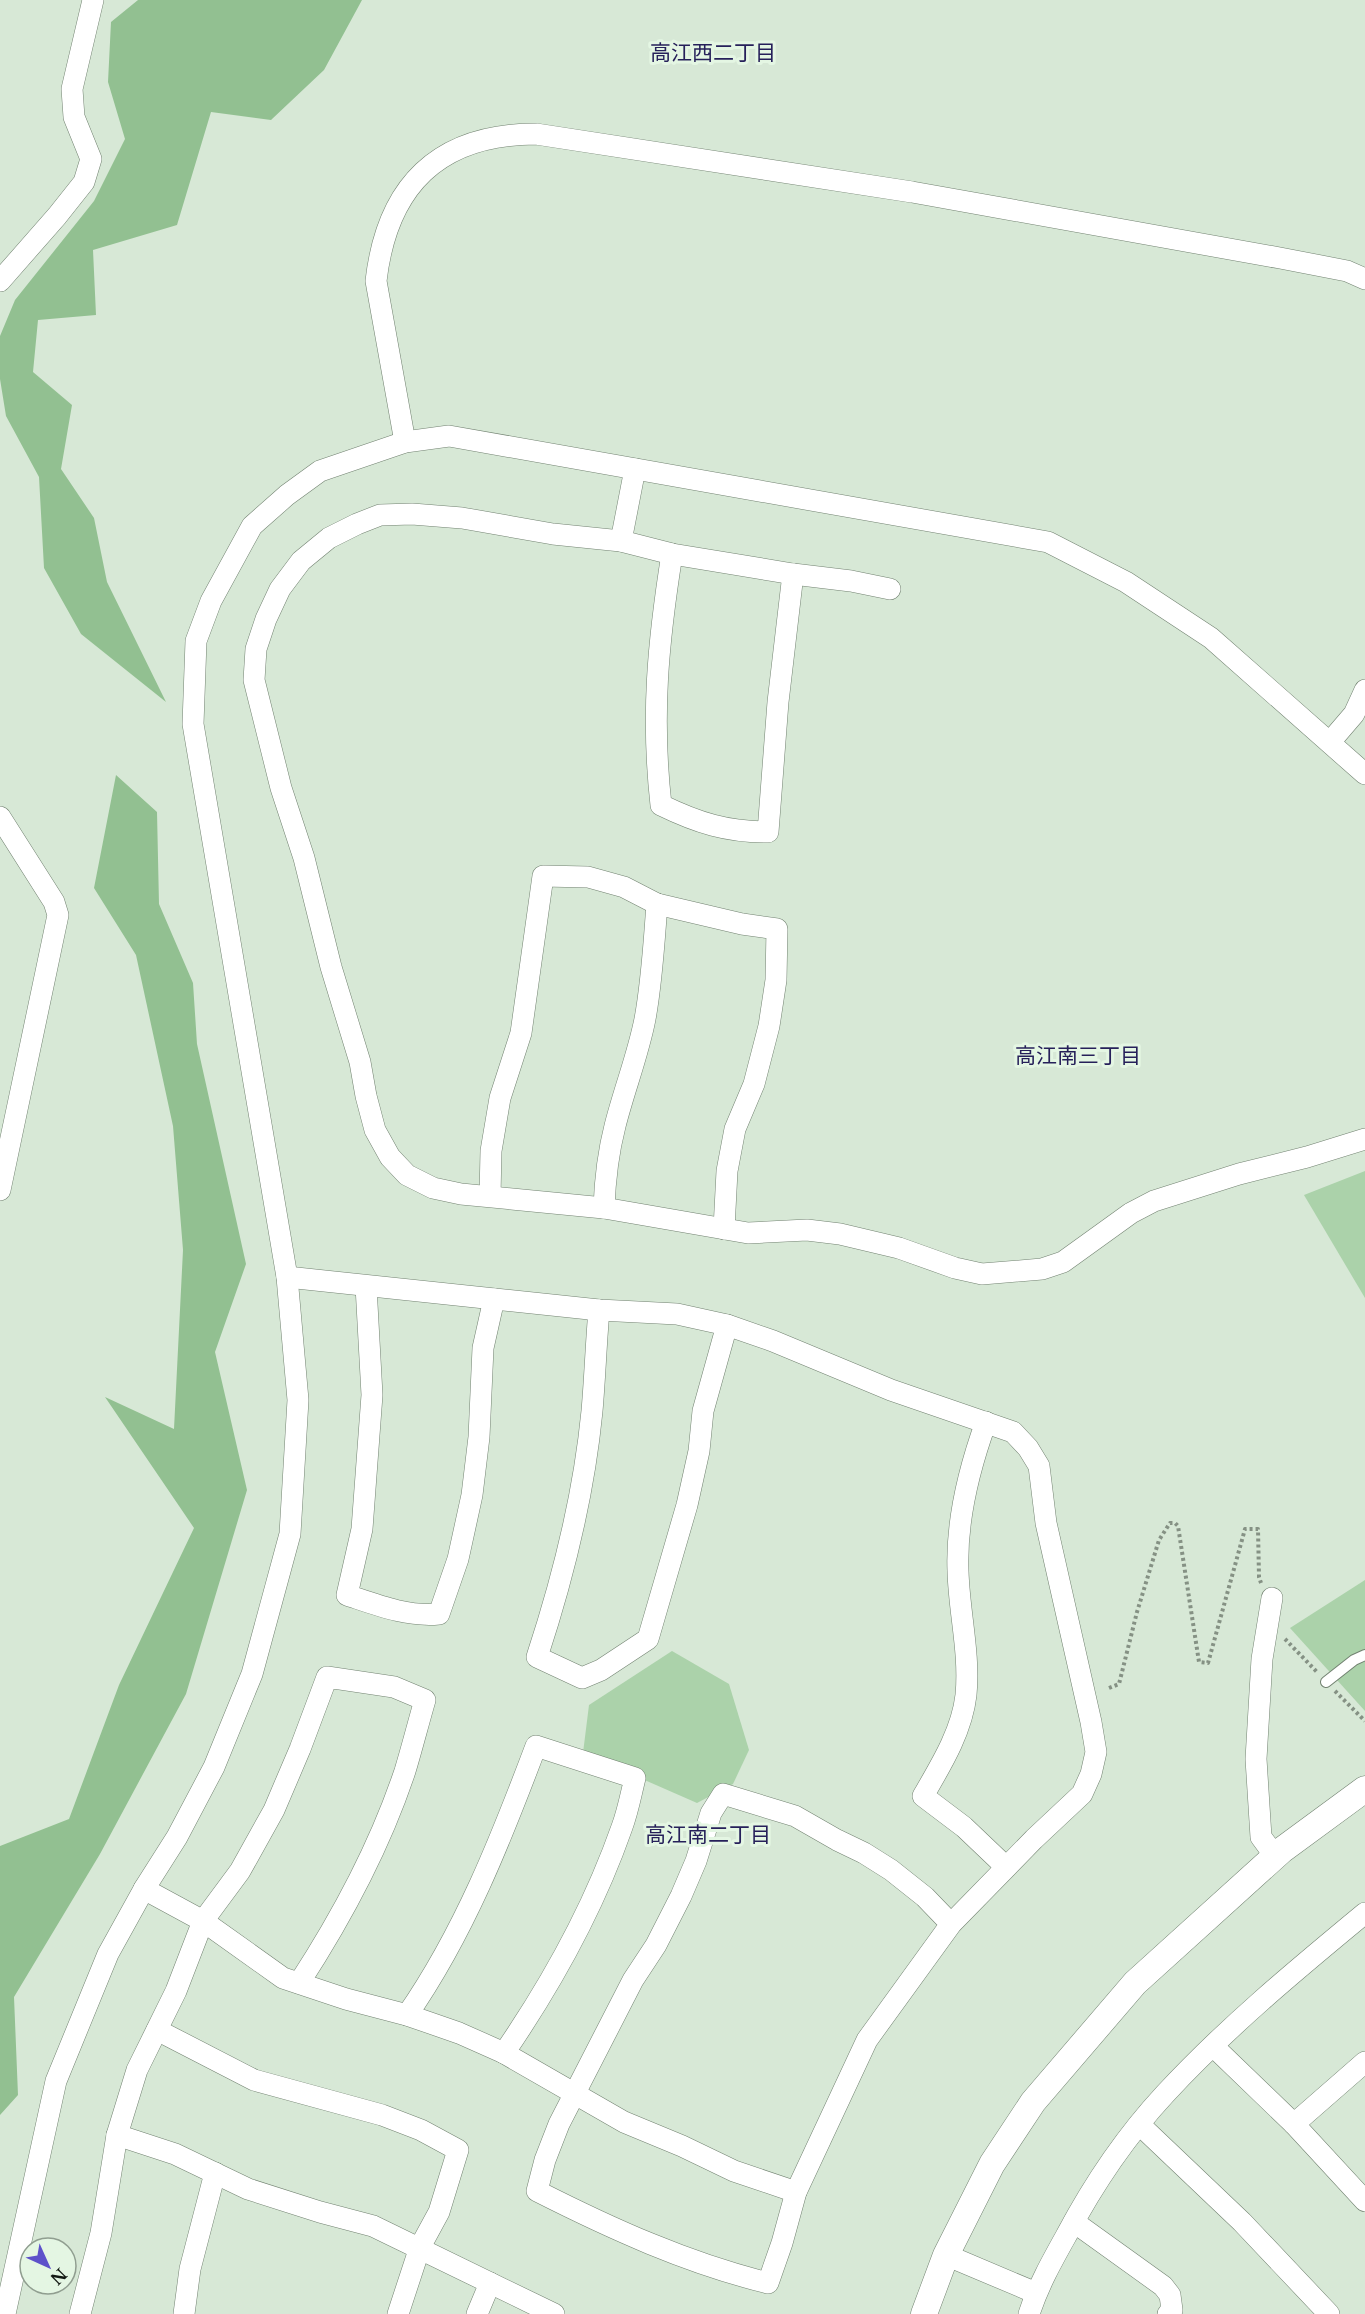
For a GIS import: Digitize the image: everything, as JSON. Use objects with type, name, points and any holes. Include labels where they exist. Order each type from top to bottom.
[{"type":"street","points":[[0,281],[84,182],[91,159],[74,117],[72,89],[93,0]]},
{"type":"street","points":[[405,442],[376,281],[387,226],[399,202],[417,178],[437,160],[464,145],[486,138],[536,134],[912,192],[1291,260],[1347,271],[1365,279]]},
{"type":"street","points":[[5,2314],[56,2081],[108,1954],[144,1889],[177,1837],[214,1767],[252,1674],[290,1534],[298,1400],[287,1277],[193,724],[196,641],[211,601],[252,526],[286,495],[320,471],[405,442],[449,436],[1048,542],[1126,582],[1211,638],[1365,774]]},
{"type":"street","points":[[621,541],[635,469]]},
{"type":"street","points":[[890,589],[851,580],[793,574],[672,554],[621,541],[553,534],[462,518],[412,514],[380,515],[329,538],[301,561],[280,588],[266,619],[256,649],[254,680],[281,788],[304,858],[331,967],[360,1062],[375,1130],[390,1157],[407,1175],[433,1188],[461,1194],[604,1208],[748,1233],[807,1230],[840,1234],[899,1248],[955,1268],[982,1274],[1034,1270],[1063,1262],[1131,1213],[1154,1201],[1239,1174],[1307,1157],[1365,1139]]},
{"type":"street","points":[[672,554],[661,623],[655,700],[656,762],[661,805],[695,821],[727,829],[768,832],[778,702],[793,574]]},
{"type":"street","points":[[1330,742],[1354,714],[1365,690]]},
{"type":"street","points":[[0,817],[54,902],[58,915],[0,1190]]},
{"type":"street","points":[[490,1196],[491,1151],[501,1098],[522,1033],[543,876],[588,877],[624,887],[657,904],[742,924],[777,929],[776,980],[769,1026],[754,1084],[735,1129],[728,1171],[724,1228]]},
{"type":"street","points":[[604,1208],[605,1175],[615,1126],[632,1073],[645,1020],[653,964],[657,904]]},
{"type":"street","points":[[287,1277],[599,1310],[677,1314],[727,1325],[773,1341],[891,1390],[1013,1432],[1028,1448],[1039,1466],[1046,1523],[1091,1722],[1096,1752],[1091,1774],[1082,1794],[951,1924],[867,2040],[796,2192],[768,2283],[727,2273],[646,2243],[537,2191],[548,2151],[559,2124],[633,1980],[656,1945],[681,1896],[696,1861],[711,1813],[723,1794],[795,1816],[864,1853],[891,1870],[925,1898],[951,1924]]},
{"type":"street","points":[[366,1286],[372,1406],[362,1529],[347,1595],[421,1616],[439,1614],[458,1559],[472,1495],[479,1437],[483,1348],[494,1299]]},
{"type":"street","points":[[599,1310],[592,1412],[582,1482],[553,1609],[537,1657],[582,1678],[601,1670],[648,1639],[687,1505],[699,1451],[704,1411],[727,1325]]},
{"type":"street","points":[[987,1422],[970,1471],[959,1538],[958,1570],[964,1633],[966,1695],[959,1724],[944,1760],[923,1796],[964,1827],[1006,1867]]},
{"type":"street","points":[[1272,1598],[1262,1659],[1256,1759],[1261,1837],[1275,1856]]},
{"type":"street","points":[[80,2314],[101,2232],[117,2135],[137,2070],[176,1991],[203,1922],[240,1871],[274,1810],[327,1677],[394,1687],[425,1700],[404,1772],[354,1890],[299,1983]]},
{"type":"street","points":[[407,2015],[424,1990],[472,1902],[536,1746],[635,1778],[622,1826],[586,1913],[533,2012],[504,2053]]},
{"type":"street","points":[[924,2314],[946,2255],[992,2163],[1033,2102],[1135,1983],[1275,1856],[1365,1789]]},
{"type":"street","points":[[144,1889],[203,1922],[283,1978],[459,2033],[504,2053],[624,2122],[734,2171],[796,2192]]},
{"type":"street","points":[[1029,2314],[1036,2293],[1099,2178],[1164,2095],[1213,2046],[1306,1962],[1365,1913]]},
{"type":"street","points":[[157,2030],[254,2080],[382,2115],[421,2130],[458,2150],[439,2212],[420,2247],[398,2314]]},
{"type":"street","points":[[1213,2046],[1294,2124],[1365,2201]]},
{"type":"street","points":[[1294,2124],[1365,2062]]},
{"type":"street","points":[[1140,2126],[1242,2222],[1327,2313]]},
{"type":"street","points":[[117,2135],[175,2154],[269,2196],[373,2226],[554,2314]]},
{"type":"street","points":[[184,2314],[190,2269],[215,2173]]},
{"type":"street","points":[[1074,2222],[1163,2286],[1170,2295],[1172,2310],[1168,2314]]},
{"type":"street","points":[[946,2255],[1036,2293]]},
{"type":"street","points":[[477,2314],[490,2283]]},
{"type":"lane","points":[[1326,1682],[1365,1654]]},
{"type":"path","points":[[1109,1688],[1119,1684],[1137,1612],[1159,1540],[1170,1523],[1178,1526],[1199,1662],[1208,1663],[1245,1529],[1258,1529],[1259,1577],[1265,1591],[1272,1598]]},
{"type":"green space","points":[[138,0],[362,0],[324,70],[271,120],[211,112],[177,225],[93,250],[96,315],[38,320],[33,372],[72,405],[61,469],[94,518],[107,582],[166,702],[81,634],[44,568],[39,477],[6,416],[0,379],[0,336],[15,300],[94,201],[125,139],[108,82],[111,22]]},
{"type":"green space","points":[[116,775],[157,812],[159,904],[193,983],[197,1044],[246,1264],[215,1352],[247,1490],[186,1694],[100,1854],[14,1997],[18,2095],[0,2115],[0,1846],[69,1819],[119,1685],[194,1528],[105,1397],[174,1429],[183,1250],[173,1126],[136,955],[94,888]]},
{"type":"green space","points":[[1365,1171],[1365,1298],[1304,1195]]},
{"type":"green space","points":[[1365,1580],[1365,1711],[1290,1628]]},
{"type":"green space","points":[[672,1651],[729,1684],[749,1750],[733,1784],[697,1803],[583,1753],[589,1705]]},
{"type":"district","name":"高江西二丁目","points":[[713,53]]},
{"type":"district","name":"高江南三丁目","points":[[1078,1056]]},
{"type":"district","name":"高江南二丁目","points":[[708,1835]]}]
